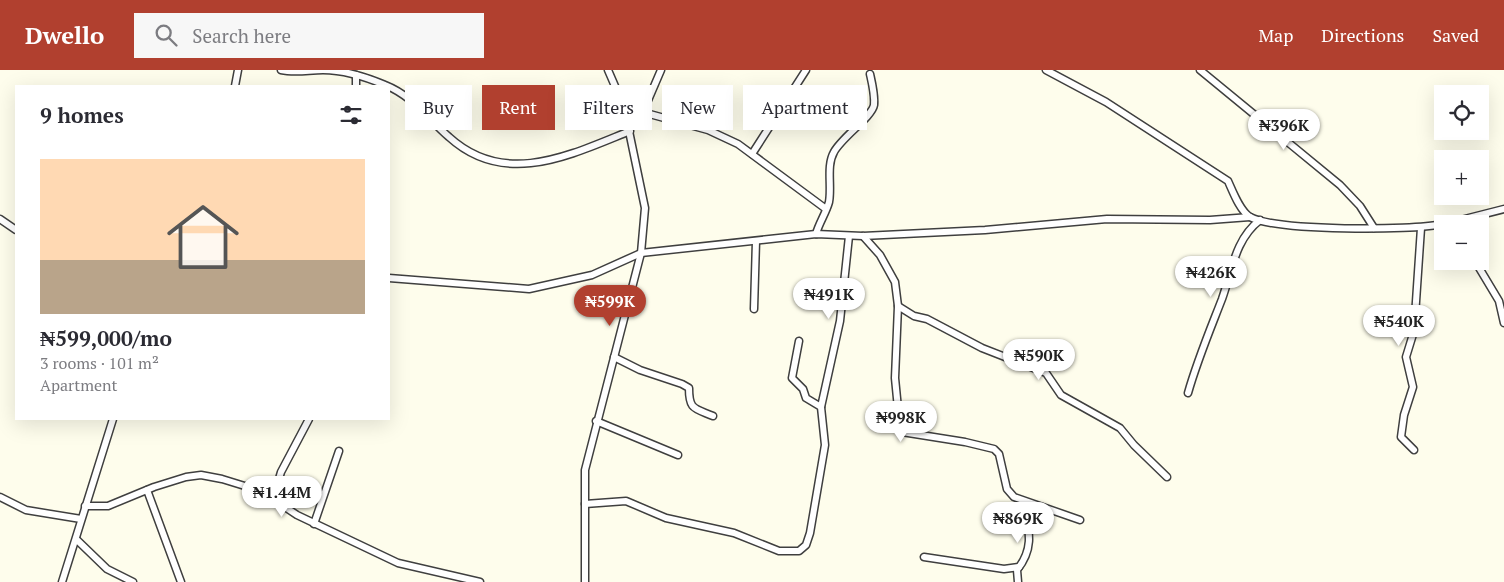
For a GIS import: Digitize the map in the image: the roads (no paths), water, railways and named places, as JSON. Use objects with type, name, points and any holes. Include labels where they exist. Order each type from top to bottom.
[{"type":"street","points":[[235,85],[238,70]]},
{"type":"street","points":[[281,70],[324,70],[356,75],[387,85]]},
{"type":"street","points":[[608,70],[615,85]]},
{"type":"street","points":[[652,90],[661,70]]},
{"type":"street","points":[[752,154],[806,70]]},
{"type":"street","points":[[1046,70],[1106,102],[1228,181],[1237,199],[1250,217]]},
{"type":"street","points":[[1200,70],[1340,185],[1360,206],[1374,228]]},
{"type":"street","points":[[816,234],[826,209],[834,152],[853,128],[866,118],[872,109],[874,103],[870,74]]},
{"type":"street","points":[[356,75],[356,85]]},
{"type":"street","points":[[390,87],[410,99],[462,149],[504,164],[529,164],[570,155],[630,131],[645,208],[641,253],[596,421],[585,470],[585,582]]},
{"type":"street","points":[[652,115],[708,130],[738,144],[826,209]]},
{"type":"street","points":[[1481,215],[1504,209]]},
{"type":"street","points":[[390,278],[529,288],[592,275],[641,253],[816,234],[863,236],[985,230],[1107,219],[1210,220],[1250,217],[1270,222],[1323,226],[1421,228],[1434,226]]},
{"type":"street","points":[[0,219],[15,229]]},
{"type":"street","points":[[1188,394],[1227,284],[1232,262],[1251,226],[1260,220]]},
{"type":"street","points":[[1414,450],[1401,437],[1404,415],[1414,387],[1406,357],[1414,332],[1421,228]]},
{"type":"street","points":[[585,504],[626,501],[666,518],[734,533],[780,551],[799,551],[806,545],[810,534],[822,468],[825,430],[820,407],[840,321],[849,236]]},
{"type":"street","points":[[863,236],[880,255],[895,282],[898,306],[895,378],[900,428],[906,434],[939,437],[994,449],[999,454],[1007,489],[1014,497],[1080,520]]},
{"type":"street","points":[[754,309],[756,241]]},
{"type":"street","points":[[1480,270],[1498,301],[1504,324]]},
{"type":"street","points":[[898,306],[914,316],[927,320],[982,348],[1046,373],[1061,395],[1120,428],[1134,446],[1167,477]]},
{"type":"street","points":[[799,341],[792,378],[803,389],[806,398],[820,407]]},
{"type":"street","points":[[614,357],[653,376],[682,384],[688,388],[689,403],[693,408],[713,416]]},
{"type":"street","points":[[62,582],[77,540],[81,519],[113,420]]},
{"type":"street","points":[[273,499],[281,472],[308,420]]},
{"type":"street","points":[[596,421],[678,454]]},
{"type":"street","points":[[314,524],[339,451]]},
{"type":"street","points":[[85,506],[108,506],[186,477],[201,475],[248,487],[273,499],[314,524],[398,562],[480,582]]},
{"type":"street","points":[[148,490],[181,582]]},
{"type":"street","points":[[0,497],[26,510],[81,519]]},
{"type":"street","points":[[1018,582],[1019,568],[1024,562],[1031,535],[1023,501]]},
{"type":"street","points":[[77,540],[107,569],[133,582]]},
{"type":"street","points":[[924,557],[1004,569],[1019,568]]}]
